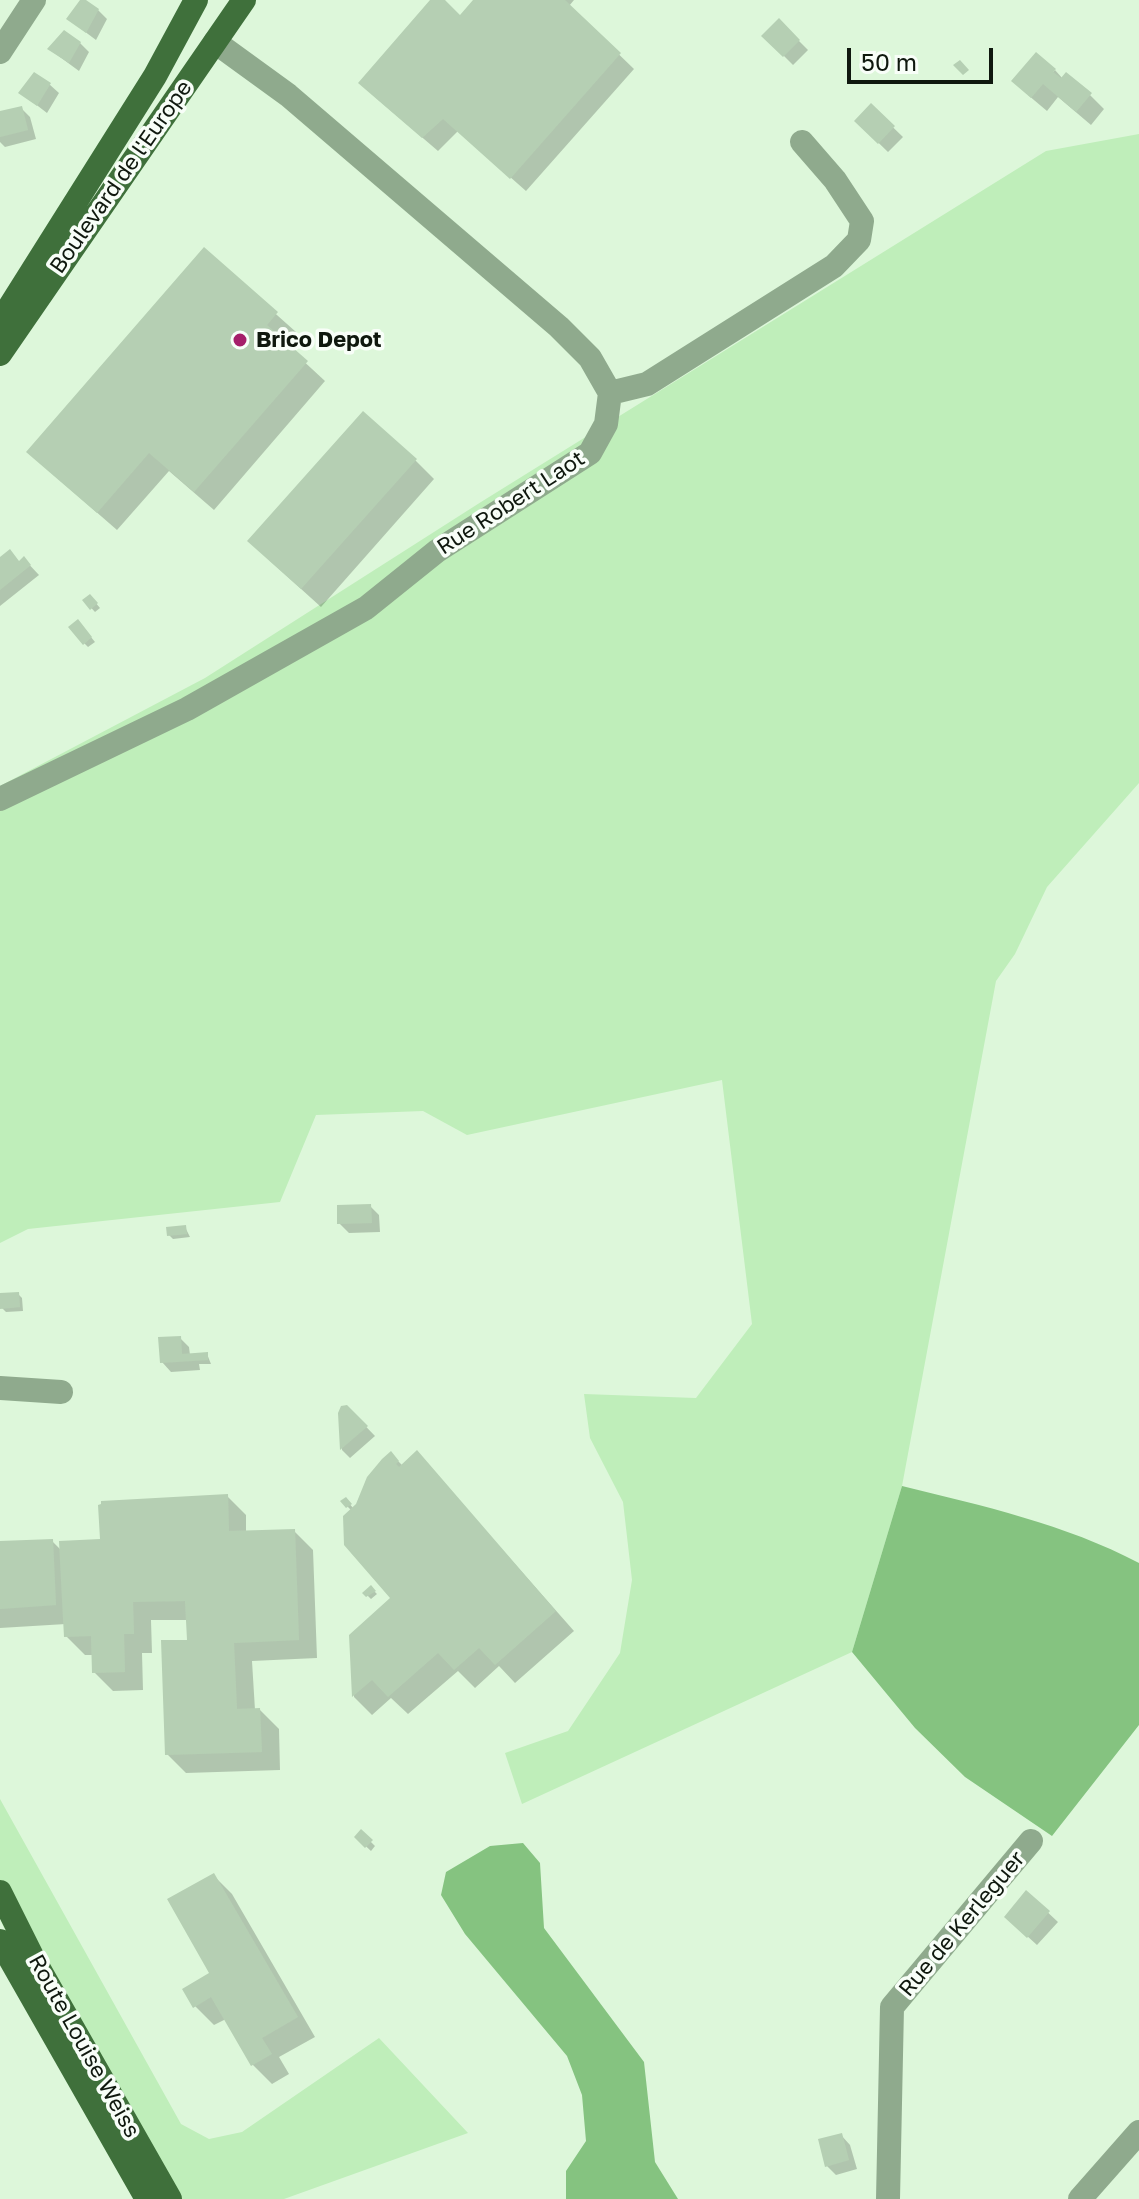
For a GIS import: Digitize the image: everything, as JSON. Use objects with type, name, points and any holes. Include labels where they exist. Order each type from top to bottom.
[{"type":"main road","name":"Boulevard de l'Europe","points":[[0,322],[147,89],[196,0]]},
{"type":"main road","name":"Boulevard de l'Europe","points":[[0,354],[244,0]]},
{"type":"main road","name":"Route Louise Weiss","points":[[0,1892],[34,1960],[170,2199]]},
{"type":"main road","name":"Route Louise Weiss","points":[[0,1941],[147,2199]]},
{"type":"street","points":[[0,52],[34,0]]},
{"type":"street","points":[[215,42],[288,95],[559,327],[590,358],[610,393],[647,384],[834,266],[859,240],[862,221],[835,180],[802,142]]},
{"type":"street","name":"Rue Robert Laot","points":[[0,799],[187,709],[366,608],[437,551],[590,453],[606,424],[610,393]]},
{"type":"street","points":[[0,1388],[61,1392]]},
{"type":"street","name":"Rue de Kerleguer","points":[[888,2199],[892,2007],[1031,1841]]},
{"type":"street","points":[[1080,2199],[1139,2132]]},
{"type":"green space","points":[[1139,134],[1139,783],[1047,887],[1015,954],[996,981],[902,1486],[852,1652],[522,1804],[505,1753],[568,1731],[620,1653],[632,1580],[623,1502],[590,1438],[584,1394],[696,1398],[752,1324],[722,1080],[467,1135],[423,1111],[316,1115],[280,1202],[28,1229],[0,1243],[0,786],[205,678],[481,502],[1046,151]]},
{"type":"green space","points":[[902,1486],[1053,1527],[1139,1563],[1139,1725],[1052,1836],[965,1777],[915,1728],[852,1652]]},
{"type":"green space","points":[[0,1799],[181,2124],[209,2139],[242,2132],[379,2038],[468,2133],[284,2199],[157,2199],[12,1946],[0,1919]]},
{"type":"green space","points":[[523,1843],[540,1863],[544,1928],[644,2062],[655,2162],[678,2199],[566,2199],[566,2171],[586,2141],[582,2095],[567,2056],[465,1934],[441,1895],[446,1872],[490,1846]]},
{"type":"building","points":[[80,0],[86,0],[99,9],[86,33],[66,19]]},
{"type":"building","points":[[430,0],[445,0],[460,15],[473,0],[565,0],[621,53],[510,179],[443,119],[422,138],[358,83]]},
{"type":"building","points":[[779,18],[800,40],[783,57],[761,36]]},
{"type":"building","points":[[64,30],[81,42],[69,63],[47,49]]},
{"type":"building","points":[[1036,52],[1056,69],[1053,72],[1061,78],[1066,72],[1092,93],[1076,112],[1043,84],[1031,98],[1011,81]]},
{"type":"building","points":[[960,60],[969,70],[963,75],[953,65]]},
{"type":"building","points":[[34,72],[51,83],[37,106],[18,93]]},
{"type":"building","points":[[871,103],[895,126],[878,144],[854,121]]},
{"type":"building","points":[[22,106],[28,130],[0,137],[0,111]]},
{"type":"building","points":[[204,247],[278,312],[267,325],[308,361],[194,492],[149,453],[97,513],[26,452]]},
{"type":"building","points":[[363,411],[417,459],[301,589],[247,541]]},
{"type":"building","points":[[10,549],[19,561],[24,556],[31,565],[0,590],[0,557]]},
{"type":"building","points":[[90,594],[98,603],[90,610],[82,600]]},
{"type":"building","points":[[78,619],[92,637],[83,645],[68,627]]},
{"type":"building","points":[[371,1204],[372,1223],[337,1224],[337,1205]]},
{"type":"building","points":[[186,1225],[187,1234],[167,1236],[166,1227]]},
{"type":"building","points":[[19,1292],[20,1307],[0,1309],[0,1293]]},
{"type":"building","points":[[181,1336],[182,1354],[208,1352],[208,1360],[160,1363],[158,1337]]},
{"type":"building","points":[[347,1405],[368,1426],[340,1450],[338,1413],[341,1406]]},
{"type":"building","points":[[417,1450],[556,1611],[495,1665],[479,1648],[454,1670],[438,1653],[388,1697],[372,1680],[352,1697],[349,1635],[390,1598],[344,1545],[343,1516],[356,1504],[367,1477],[382,1459],[391,1451],[399,1461],[396,1464],[399,1467]]},
{"type":"building","points":[[228,1494],[229,1531],[295,1529],[299,1640],[234,1643],[237,1709],[260,1708],[262,1752],[165,1755],[161,1640],[187,1640],[185,1601],[133,1602],[134,1634],[124,1634],[125,1672],[92,1673],[91,1636],[64,1637],[59,1541],[100,1539],[98,1505],[101,1501]]},
{"type":"building","points":[[346,1497],[352,1504],[346,1508],[340,1501]]},
{"type":"building","points":[[53,1539],[56,1605],[0,1609],[0,1541]]},
{"type":"building","points":[[371,1585],[376,1591],[366,1597],[362,1593]]},
{"type":"building","points":[[361,1829],[373,1840],[365,1848],[354,1837]]},
{"type":"building","points":[[214,1873],[298,2017],[262,2038],[272,2054],[251,2066],[211,1997],[193,2008],[182,1989],[209,1973],[167,1899]]},
{"type":"building","points":[[1026,1890],[1050,1911],[1027,1938],[1004,1917]]},
{"type":"building","points":[[842,2133],[849,2160],[825,2167],[818,2139]]},
{"type":"place","name":"Brico Depot","points":[[240,340]]}]
